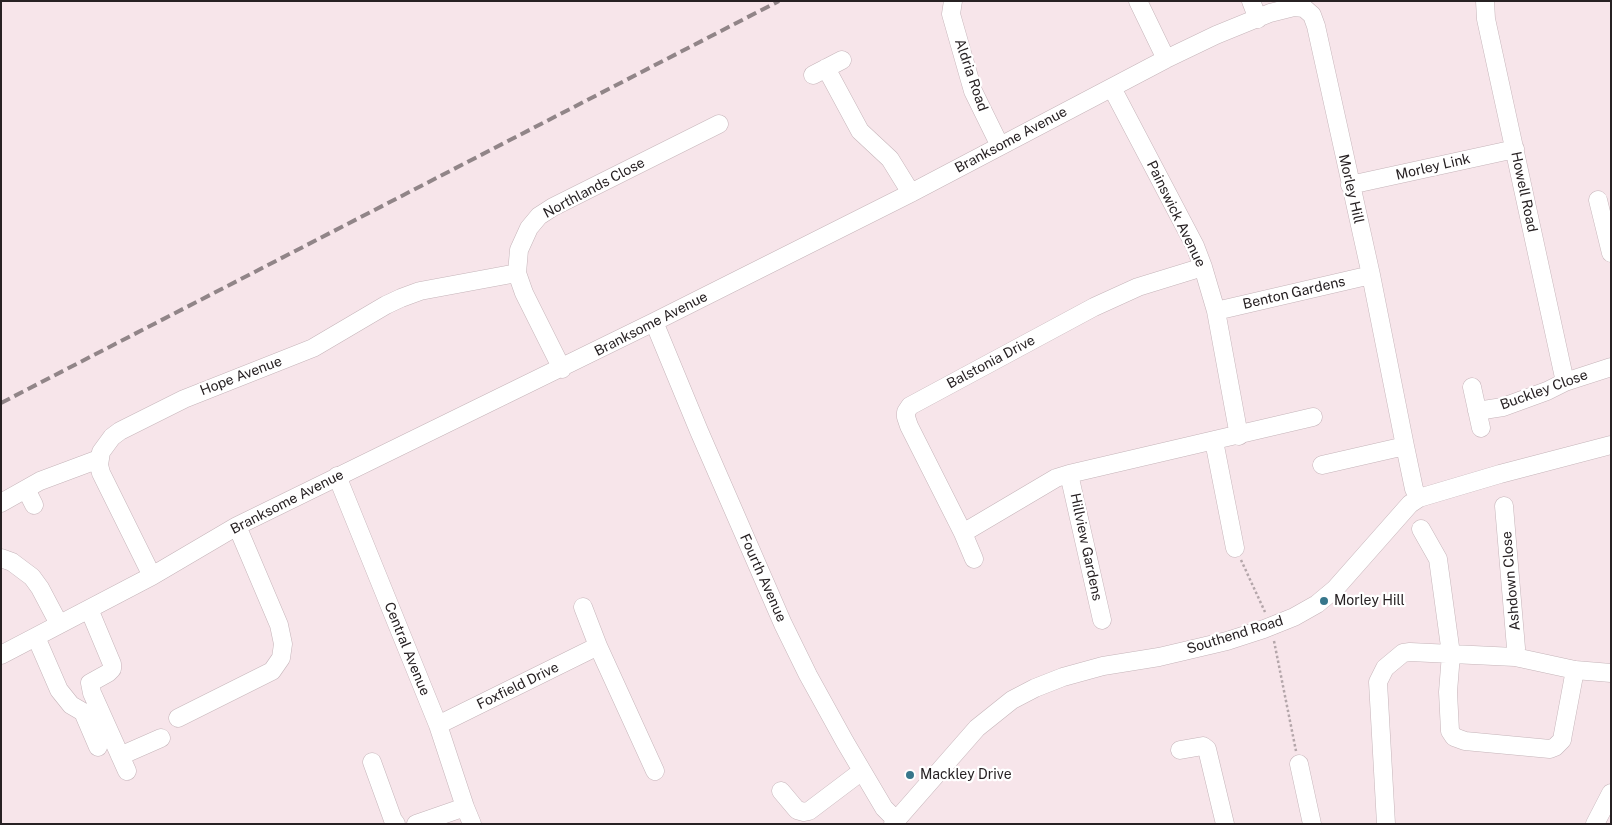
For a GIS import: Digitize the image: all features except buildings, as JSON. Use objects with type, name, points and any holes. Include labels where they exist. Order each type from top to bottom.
[{"type":"street","name":"Aldria Road","points":[[953,1],[951,14],[973,91],[1000,146]]},
{"type":"street","points":[[1138,1],[1166,59]]},
{"type":"street","points":[[1251,1],[1258,19]]},
{"type":"street","name":"Howell Road","points":[[1485,1],[1486,19],[1566,382]]},
{"type":"street","name":"Branksome Avenue","points":[[1,654],[152,576],[237,526],[337,476],[562,369],[911,193],[1166,59],[1216,35],[1287,8],[1306,5]]},
{"type":"street","name":"Morley Hill","points":[[1306,5],[1315,20],[1371,275],[1404,446],[1414,489],[1418,498]]},
{"type":"street","points":[[827,68],[860,131],[890,159],[911,193]]},
{"type":"street","name":"Painswick Avenue","points":[[1112,88],[1195,246],[1203,267],[1216,311],[1239,436]]},
{"type":"street","name":"Northlands Close","points":[[562,369],[524,293],[517,273],[519,250],[528,228],[539,216],[553,207],[719,124]]},
{"type":"street","name":"Morley Link","points":[[1350,185],[1515,149]]},
{"type":"street","points":[[1598,200],[1611,253]]},
{"type":"street","name":"Balstonia Drive","points":[[974,559],[909,426],[906,412],[910,406],[916,401],[1094,308],[1138,287],[1203,267]]},
{"type":"street","name":"Hope Avenue","points":[[99,459],[112,437],[120,431],[184,399],[313,348],[393,302],[420,291],[517,273]]},
{"type":"street","name":"Benton Gardens","points":[[1216,311],[1371,275]]},
{"type":"street","name":"Fourth Avenue","points":[[654,322],[783,624],[817,692],[884,808],[895,822]]},
{"type":"street","name":"Buckley Close","points":[[1472,387],[1479,420],[1503,407],[1566,382],[1611,367]]},
{"type":"street","points":[[962,533],[1056,478],[1313,417]]},
{"type":"street","points":[[1214,442],[1235,548]]},
{"type":"street","name":"Southend Road","points":[[895,822],[977,728],[1012,700],[1063,677],[1103,666],[1227,641],[1294,617],[1317,604],[1335,589],[1410,504],[1418,498],[1611,445]]},
{"type":"street","points":[[1322,465],[1404,446]]},
{"type":"street","points":[[1,503],[40,481],[99,459],[101,473],[152,576]]},
{"type":"street","name":"Hillview Gardens","points":[[1070,474],[1102,620]]},
{"type":"street","name":"Central Avenue","points":[[337,476],[438,725],[472,824]]},
{"type":"street","points":[[26,489],[34,505]]},
{"type":"street","name":"Ashdown Close","points":[[1504,506],[1516,648],[1515,657]]},
{"type":"street","points":[[178,718],[272,671],[280,658],[283,644],[278,625],[237,526]]},
{"type":"street","points":[[1421,529],[1438,559],[1451,654],[1448,692],[1450,731],[1454,737],[1465,741],[1550,749],[1555,747],[1562,740],[1575,670]]},
{"type":"street","points":[[1,558],[12,562],[32,577],[59,624]]},
{"type":"street","points":[[583,607],[598,646],[655,771]]},
{"type":"street","points":[[89,609],[112,664],[112,669],[93,680],[90,686],[124,763],[161,738]]},
{"type":"street","points":[[36,636],[59,690],[71,705],[83,712],[98,747]]},
{"type":"street","name":"Foxfield Drive","points":[[438,725],[598,646]]},
{"type":"street","points":[[1386,824],[1378,682],[1385,668],[1402,654],[1410,652],[1515,657],[1575,670],[1611,673]]},
{"type":"street","points":[[1180,750],[1203,746],[1207,748],[1225,824]]},
{"type":"street","points":[[372,762],[396,824]]},
{"type":"street","points":[[1298,764],[1312,824]]},
{"type":"street","points":[[781,791],[797,810],[809,811],[862,770]]},
{"type":"street","points":[[1595,824],[1611,793]]},
{"type":"street","points":[[416,824],[465,807]]},
{"type":"path","points":[[1235,548],[1266,615]]},
{"type":"path","points":[[1274,640],[1298,764]]},
{"type":"railway","points":[[1,403],[779,1]]},
{"type":"place","name":"Morley Hill","points":[[1324,601]]},
{"type":"place","name":"Mackley Drive","points":[[910,775]]}]
